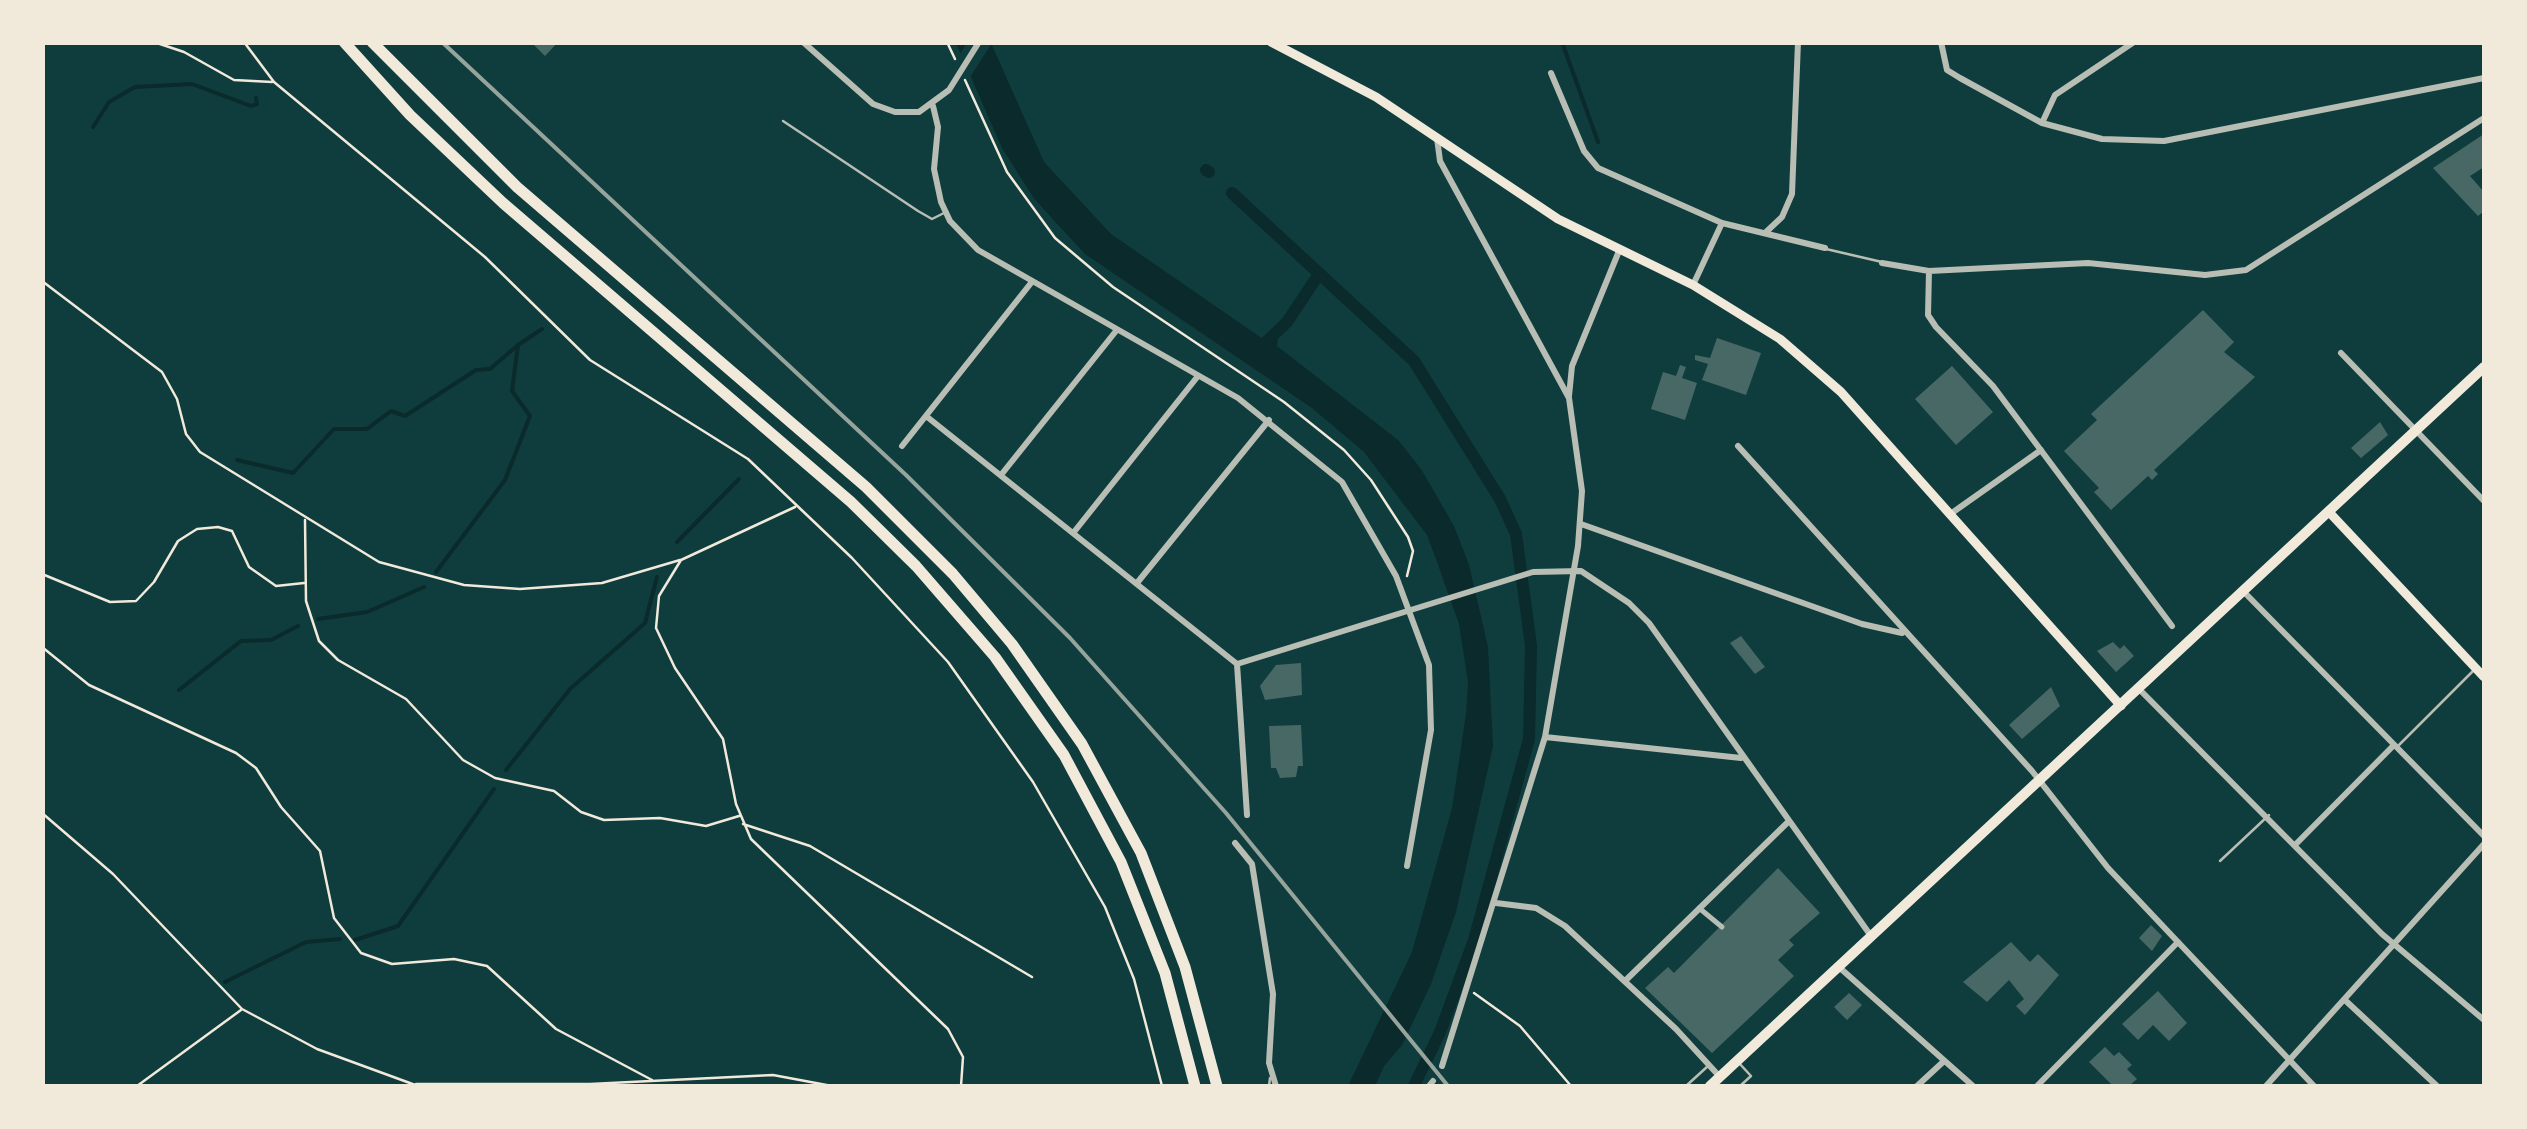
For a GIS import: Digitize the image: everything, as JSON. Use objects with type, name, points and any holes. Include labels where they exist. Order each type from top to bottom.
[{"type":"highway","points":[[344,42],[410,116],[502,203],[851,502],[976,634],[1048,730],[1108,834],[1155,945],[1195,1086]]},
{"type":"highway","points":[[372,42],[517,187],[877,497],[1012,644],[1082,744],[1140,852],[1186,967],[1217,1086]]},
{"type":"main road","points":[[1271,42],[1361,88],[1519,195],[1619,251],[1740,311],[1803,356],[1841,392],[2120,706]]},
{"type":"main road","points":[[1710,1086],[2484,367]]},
{"type":"main road","points":[[2330,512],[2484,677]]},
{"type":"street","points":[[803,42],[873,104],[907,112],[933,106],[954,83],[979,42]]},
{"type":"street","points":[[1765,233],[1782,217],[1792,194],[1798,42]]},
{"type":"street","points":[[1941,42],[1946,70],[2042,123],[2102,140],[2164,141],[2484,78]]},
{"type":"street","points":[[2042,123],[2055,95],[2134,42]]},
{"type":"street","points":[[1551,73],[1584,151],[1598,168],[1722,223],[1825,248]]},
{"type":"street","points":[[933,106],[938,127],[934,169],[945,212],[978,250],[1269,420],[1342,482],[1402,592],[1426,647],[1431,679],[1431,730],[1407,866]]},
{"type":"street","points":[[1882,263],[1928,271],[2088,263],[2205,275],[2246,270],[2484,118]]},
{"type":"street","points":[[1437,137],[1440,161],[1569,398]]},
{"type":"street","points":[[1693,285],[1722,223]]},
{"type":"street","points":[[1442,1066],[1496,904],[1544,736],[1581,524],[1582,491],[1569,398],[1572,366],[1619,251]]},
{"type":"street","points":[[1928,271],[1928,315],[1993,386],[2172,626]]},
{"type":"street","points":[[902,446],[1031,283]]},
{"type":"street","points":[[1001,476],[1116,331]]},
{"type":"street","points":[[2341,352],[2484,502]]},
{"type":"street","points":[[1074,532],[1198,376]]},
{"type":"street","points":[[926,416],[1237,664],[1247,816]]},
{"type":"street","points":[[1137,583],[1269,420]]},
{"type":"street","points":[[1738,446],[2041,781],[2108,868],[2314,1086]]},
{"type":"street","points":[[1948,516],[2041,450]]},
{"type":"street","points":[[1581,524],[1862,624],[1904,633]]},
{"type":"street","points":[[1237,664],[1533,572],[1574,569],[1630,603],[1649,624],[1740,758],[1872,937]]},
{"type":"street","points":[[2243,591],[2484,836]]},
{"type":"street","points":[[2139,688],[2394,945],[2484,1020]]},
{"type":"street","points":[[1544,736],[1740,758]]},
{"type":"street","points":[[2296,844],[2396,746]]},
{"type":"street","points":[[1626,980],[1787,823]]},
{"type":"street","points":[[1235,844],[1252,864],[1270,975],[1272,1084]]},
{"type":"street","points":[[2266,1086],[2484,844]]},
{"type":"street","points":[[1496,904],[1536,908],[1565,926],[1676,1028],[1720,1077]]},
{"type":"street","points":[[1699,908],[1722,928]]},
{"type":"street","points":[[2037,1086],[2178,942]]},
{"type":"street","points":[[1840,968],[1974,1086]]},
{"type":"street","points":[[2346,1001],[2437,1086]]},
{"type":"street","points":[[1917,1086],[1943,1062]]},
{"type":"lane","points":[[783,121],[932,219],[945,212]]},
{"type":"lane","points":[[1825,248],[1882,263]]},
{"type":"lane","points":[[2396,746],[2476,668]]},
{"type":"lane","points":[[2220,861],[2269,816]]},
{"type":"lane","points":[[1738,1061],[1751,1076],[1740,1086]]},
{"type":"lane","points":[[1686,1086],[1710,1065]]},
{"type":"path","points":[[154,42],[184,52],[234,80],[274,82]]},
{"type":"path","points":[[244,42],[274,82],[485,257],[590,360],[729,444],[859,566],[948,662],[1032,782],[1112,922],[1137,989],[1162,1086]]},
{"type":"path","points":[[947,42],[956,61]]},
{"type":"path","points":[[963,75],[1007,172],[1066,249],[1113,287],[1300,414],[1330,437],[1372,480],[1413,548],[1402,592]]},
{"type":"path","points":[[42,281],[165,376],[194,447],[389,566],[488,588],[586,585],[681,560],[797,507]]},
{"type":"path","points":[[305,517],[310,623],[323,647],[406,700],[449,748],[485,773],[554,792],[581,812],[604,820],[666,818],[706,826],[740,816]]},
{"type":"path","points":[[42,574],[106,600],[132,602],[144,596],[178,541],[196,528],[218,528],[232,531],[249,568],[276,586],[306,583]]},
{"type":"path","points":[[681,560],[659,596],[656,628],[675,668],[723,739],[744,824],[769,862],[953,1035],[963,1057],[961,1086]]},
{"type":"path","points":[[42,647],[88,685],[250,762],[280,807],[320,851],[334,918],[361,953],[392,964],[454,959],[487,966],[556,1029],[652,1080]]},
{"type":"path","points":[[42,813],[113,874],[242,1009],[316,1049],[416,1086],[783,1076],[832,1086]]},
{"type":"path","points":[[744,824],[810,846],[1032,977]]},
{"type":"path","points":[[1469,989],[1520,1026],[1571,1086]]},
{"type":"path","points":[[137,1086],[242,1009]]},
{"type":"water","points":[[956,43],[991,43],[1044,162],[1111,234],[1263,339],[1274,334],[1278,337],[1277,346],[1398,440],[1421,469],[1454,526],[1469,565],[1488,647],[1493,746],[1456,912],[1431,984],[1402,1045],[1384,1066],[1375,1086],[1348,1086],[1412,952],[1452,808],[1466,714],[1468,682],[1459,624],[1427,535],[1364,452],[1312,408],[1085,254],[1033,197],[1002,148]]},
{"type":"pier","points":[[967,43],[992,43],[967,82],[957,58]]},
{"type":"building","points":[[531,42],[558,42],[545,56]]},
{"type":"building","points":[[2484,134],[2484,167],[2470,176],[2484,192],[2484,211],[2478,216],[2433,168]]},
{"type":"building","points":[[2203,310],[2234,342],[2224,352],[2255,377],[2154,470],[2158,474],[2152,480],[2148,476],[2111,510],[2094,492],[2099,488],[2064,451],[2097,420],[2091,414]]},
{"type":"building","points":[[1717,338],[1761,353],[1746,395],[1702,380],[1708,364],[1695,360],[1695,355],[1710,358]]},
{"type":"building","points":[[1680,365],[1686,367],[1682,378],[1697,383],[1685,420],[1651,409],[1663,372],[1676,376]]},
{"type":"building","points":[[1952,366],[1993,412],[1956,445],[1915,399]]},
{"type":"building","points":[[2380,422],[2388,435],[2361,458],[2351,448]]},
{"type":"building","points":[[1741,636],[1765,667],[1755,674],[1730,643]]},
{"type":"building","points":[[2113,642],[2120,649],[2124,645],[2134,656],[2116,672],[2097,651]]},
{"type":"building","points":[[1301,663],[1302,695],[1265,700],[1260,686],[1276,665]]},
{"type":"building","points":[[2051,687],[2060,706],[2022,739],[2009,725]]},
{"type":"building","points":[[1301,725],[1303,766],[1298,766],[1296,777],[1280,778],[1276,768],[1271,768],[1269,726]]},
{"type":"building","points":[[1778,868],[1820,913],[1789,940],[1794,945],[1778,960],[1794,976],[1712,1053],[1645,988],[1668,967],[1674,973]]},
{"type":"building","points":[[2151,925],[2162,936],[2152,951],[2139,938]]},
{"type":"building","points":[[2011,942],[2030,962],[2038,954],[2059,975],[2025,1015],[2016,1006],[2024,999],[2009,980],[1987,1002],[1963,982]]},
{"type":"building","points":[[2158,991],[2187,1023],[2169,1041],[2153,1025],[2138,1040],[2122,1024]]},
{"type":"building","points":[[1849,993],[1862,1005],[1847,1020],[1834,1007]]},
{"type":"building","points":[[2105,1047],[2114,1056],[2119,1052],[2132,1065],[2127,1069],[2137,1079],[2129,1086],[2113,1086],[2089,1062]]},
{"type":"waterway","points":[[1562,42],[1598,142]]},
{"type":"waterway","points":[[93,127],[109,102],[135,87],[192,84],[251,106],[257,104],[256,98]]},
{"type":"waterway","points":[[1232,193],[1414,361],[1500,499],[1516,534],[1531,646],[1529,739],[1474,940],[1440,1032],[1414,1086]]},
{"type":"waterway","points":[[1262,346],[1287,322],[1319,274]]},
{"type":"waterway","points":[[436,572],[505,480],[530,416],[512,391],[518,345],[542,329]]},
{"type":"waterway","points":[[237,460],[293,473],[334,429],[367,429],[391,411],[405,416],[476,370],[490,369],[518,345]]},
{"type":"waterway","points":[[677,542],[739,479]]},
{"type":"waterway","points":[[506,770],[570,689],[645,623],[657,577]]},
{"type":"waterway","points":[[318,619],[367,612],[424,587]]},
{"type":"waterway","points":[[179,690],[241,641],[271,640],[298,626]]},
{"type":"waterway","points":[[355,940],[398,926],[494,789]]},
{"type":"waterway","points":[[225,982],[306,942],[340,939]]},
{"type":"railway","points":[[442,42],[906,475],[1070,638],[1226,813],[1448,1086]]}]
